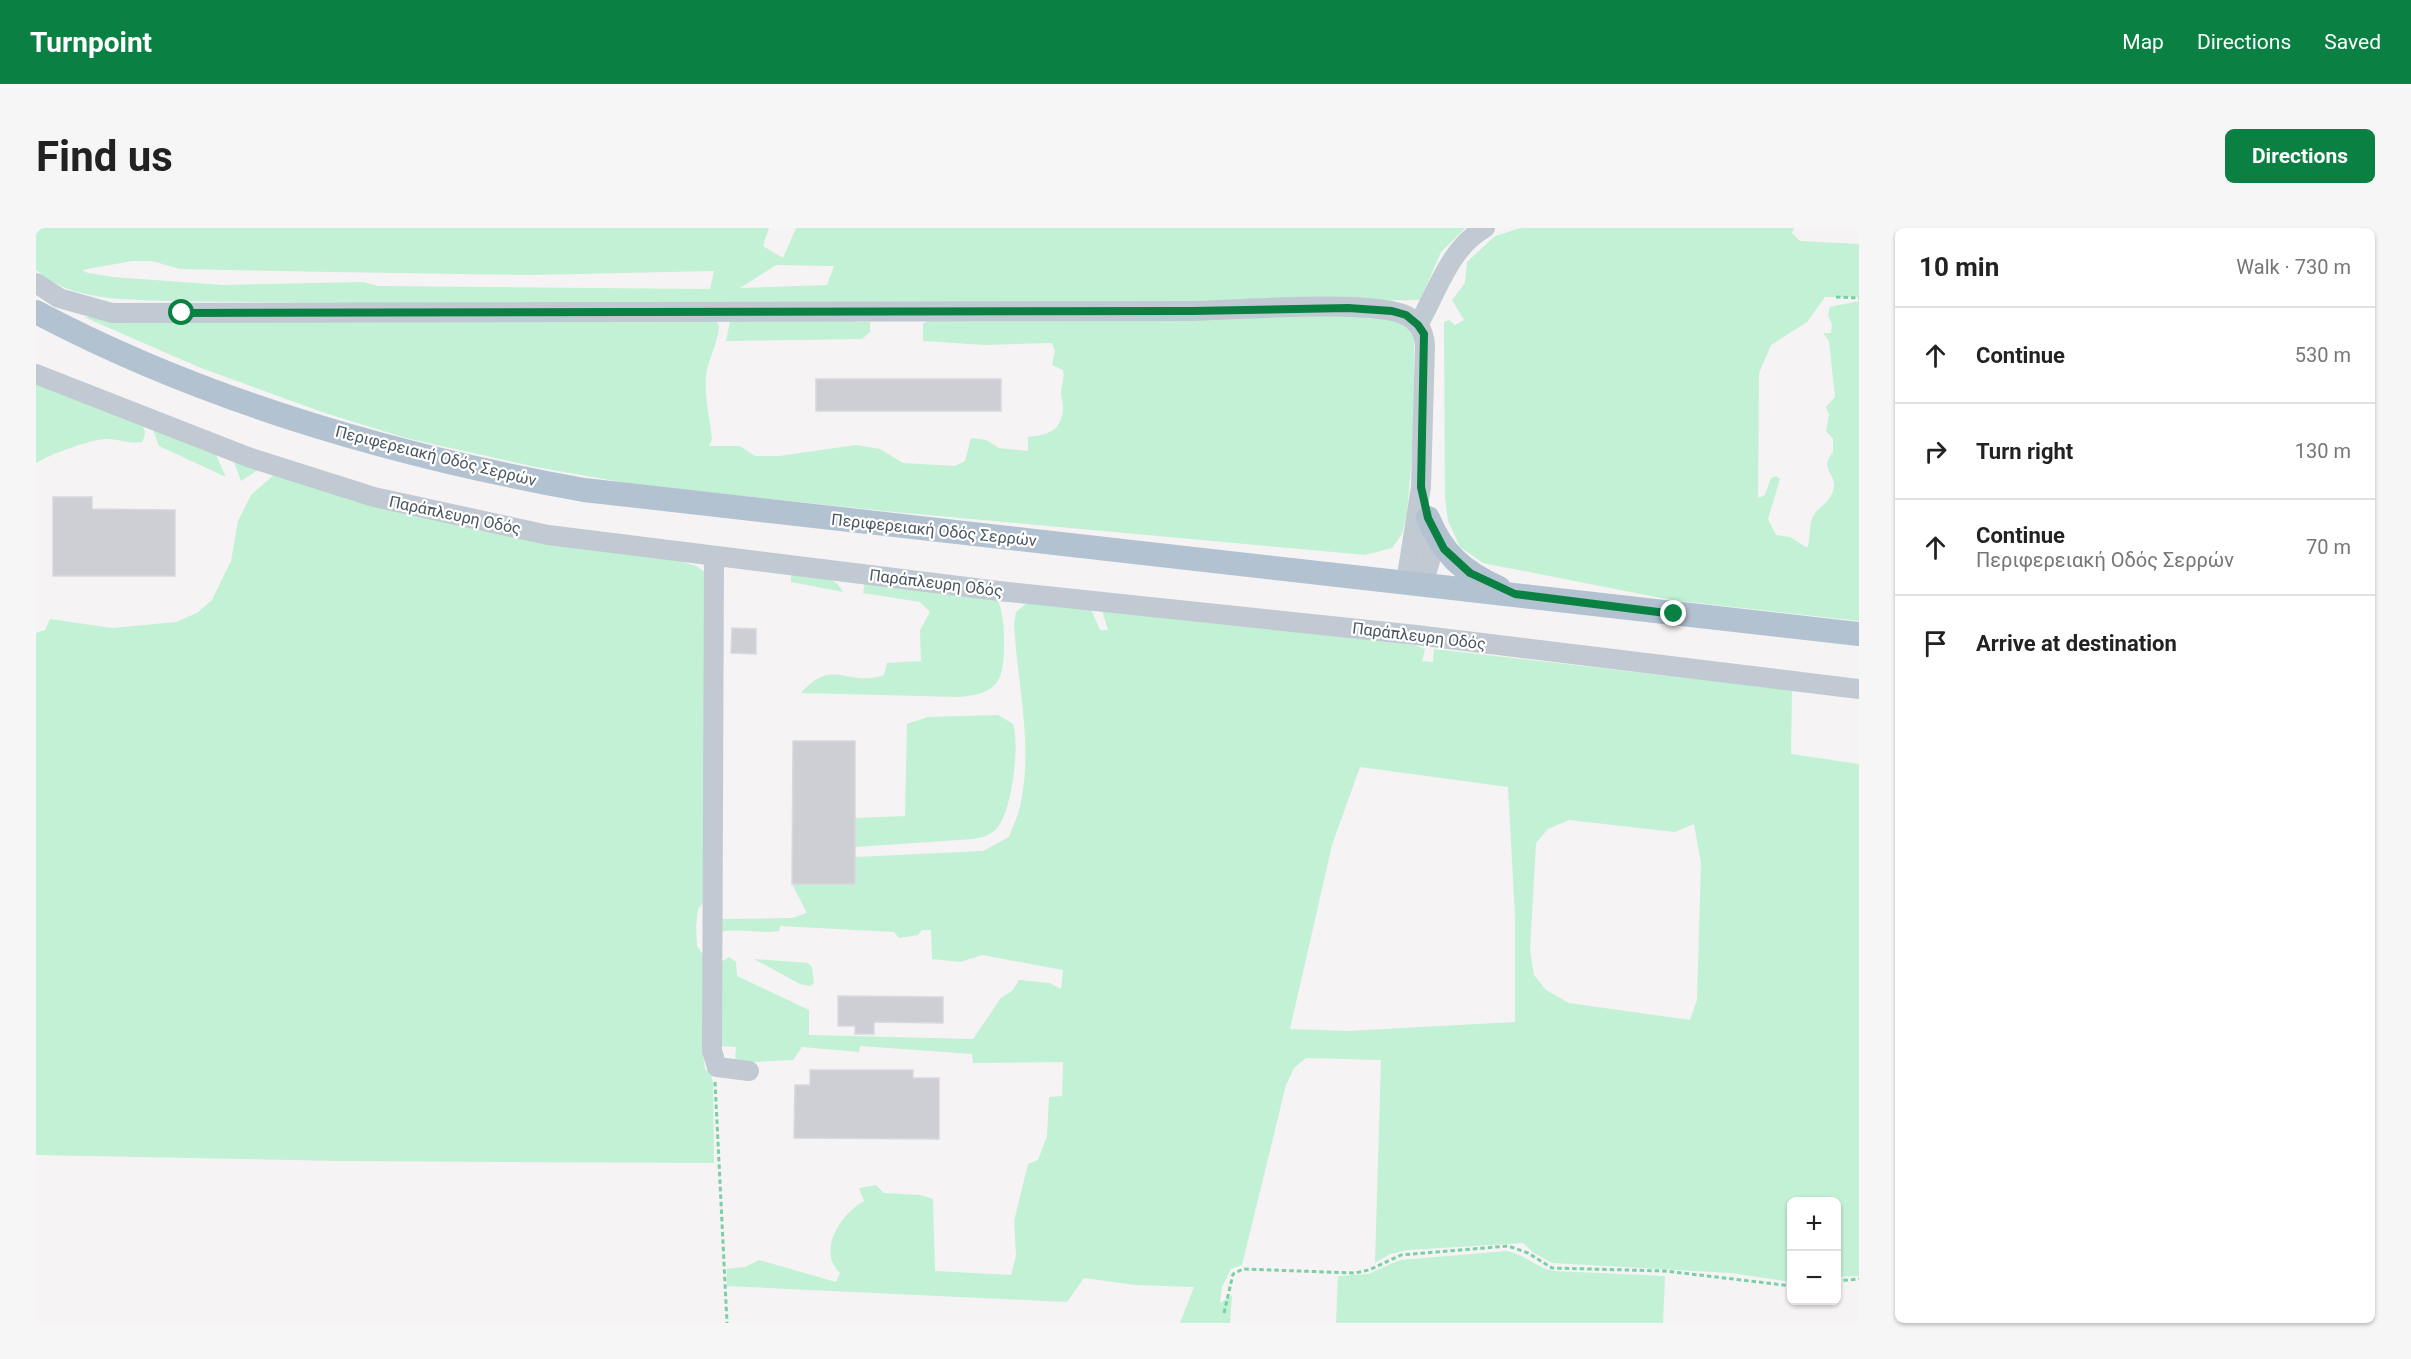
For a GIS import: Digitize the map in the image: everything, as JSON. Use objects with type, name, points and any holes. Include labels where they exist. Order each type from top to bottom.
[{"type":"main road","name":"Περιφερειακή Οδός Σερρών","points":[[36,312],[169,373],[304,423],[450,463],[584,490],[1859,634]]},
{"type":"main road","points":[[1428,518],[1444,549],[1457,562],[1470,573],[1515,594]]},
{"type":"street","points":[[1418,325],[1449,264],[1462,247],[1485,228]]},
{"type":"street","points":[[36,284],[59,298],[112,313],[1180,311],[1348,308],[1392,311],[1406,315],[1418,325],[1424,334],[1425,345],[1421,487],[1415,583]]},
{"type":"street","name":"Παράπλευρη Οδός","points":[[36,374],[248,457],[374,497],[548,535],[999,591],[1416,635],[1859,689]]},
{"type":"street","points":[[1415,583],[1430,561],[1428,518],[1421,487]]},
{"type":"street","points":[[714,556],[712,1051],[714,1062],[723,1070],[749,1071]]},
{"type":"path","points":[[1836,297],[1859,298]]},
{"type":"path","points":[[714,1062],[726,1323]]},
{"type":"path","points":[[1224,1313],[1233,1274],[1243,1269],[1355,1273],[1369,1270],[1401,1256],[1508,1246],[1528,1252],[1552,1268],[1665,1272],[1787,1286]]},
{"type":"path","points":[[1841,1281],[1859,1279]]},
{"type":"green space","points":[[36,228],[769,228],[763,246],[783,258],[796,228],[1465,228],[1441,252],[1420,300],[722,307],[171,301],[118,299],[82,293],[50,280],[36,270]],"holes":[[[132,261],[152,261],[180,269],[332,272],[532,275],[714,271],[710,289],[378,286],[363,282],[223,285],[113,277],[82,270]],[[776,265],[833,266],[834,266],[827,285],[740,288]]]},
{"type":"green space","points":[[1521,228],[1794,228],[1792,233],[1800,241],[1859,244],[1859,297],[1825,297],[1807,322],[1771,345],[1759,373],[1758,498],[1765,495],[1771,478],[1776,476],[1780,479],[1768,519],[1776,535],[1790,537],[1807,548],[1813,516],[1830,498],[1834,486],[1827,467],[1833,452],[1833,439],[1826,431],[1829,415],[1826,407],[1835,397],[1829,341],[1823,333],[1831,333],[1832,325],[1828,315],[1830,307],[1859,301],[1859,621],[1671,600],[1483,563],[1460,547],[1448,521],[1445,498],[1444,322],[1449,320],[1455,325],[1464,320],[1452,300],[1465,283],[1467,262],[1495,236]]},
{"type":"green space","points":[[1385,315],[1411,328],[1414,337],[1414,433],[1407,513],[1402,534],[1392,548],[1365,555],[884,511],[632,484],[536,467],[406,438],[322,412],[201,368],[84,317],[713,318],[719,325],[706,376],[706,399],[712,439],[709,446],[740,446],[755,456],[779,456],[856,445],[880,449],[903,463],[955,466],[965,461],[971,438],[986,440],[999,448],[1028,451],[1028,437],[1048,433],[1057,427],[1063,408],[1061,394],[1063,370],[1052,365],[1055,351],[1052,343],[985,345],[923,341],[923,324],[928,321]]},
{"type":"green space","points":[[730,321],[870,322],[870,332],[862,339],[726,341]]},
{"type":"green space","points":[[36,382],[141,424],[145,433],[142,442],[97,440],[69,448],[36,463]]},
{"type":"green space","points":[[153,430],[215,453],[226,477],[159,446]]},
{"type":"green space","points":[[233,459],[261,468],[241,481]]},
{"type":"green space","points":[[276,473],[525,538],[590,550],[680,561],[696,566],[709,575],[704,901],[698,909],[696,927],[697,946],[709,963],[703,1056],[705,1069],[711,1073],[713,1083],[714,1163],[339,1161],[36,1155],[36,633],[45,630],[50,619],[112,628],[176,622],[197,613],[212,600],[231,561],[238,521],[251,495]]},
{"type":"green space","points":[[791,573],[828,578],[834,581],[843,592],[791,582]]},
{"type":"green space","points":[[865,582],[997,598],[1003,619],[1004,641],[1003,665],[997,682],[983,692],[959,697],[801,693],[822,676],[832,674],[872,678],[884,675],[887,663],[921,661],[920,630],[930,612],[920,602],[863,593]]},
{"type":"green space","points":[[1027,603],[1091,609],[1100,630],[1108,630],[1102,610],[1414,645],[1425,649],[1422,661],[1433,662],[1434,649],[1792,690],[1791,754],[1859,764],[1859,1276],[1841,1277],[1841,1197],[1787,1197],[1787,1281],[1731,1273],[1552,1263],[1534,1253],[1523,1243],[1408,1250],[1390,1254],[1375,1263],[1381,1060],[1306,1058],[1294,1068],[1286,1085],[1242,1265],[1231,1269],[1222,1287],[1220,1303],[1232,1295],[1230,1323],[1180,1323],[1194,1287],[1135,1285],[1084,1278],[1067,1302],[727,1286],[727,1269],[745,1267],[759,1260],[836,1282],[840,1273],[833,1264],[831,1254],[831,1243],[835,1233],[848,1214],[864,1201],[859,1188],[876,1185],[884,1193],[920,1195],[933,1199],[935,1271],[1011,1275],[1016,1256],[1014,1221],[1028,1164],[1038,1160],[1047,1136],[1049,1097],[1062,1096],[1063,1062],[973,1063],[972,1054],[860,1046],[859,1052],[802,1047],[793,1060],[735,1063],[736,1047],[719,1046],[721,962],[729,957],[736,962],[737,976],[809,1010],[809,1035],[973,1039],[1001,998],[1012,991],[1019,980],[1050,983],[1061,989],[1063,970],[982,955],[960,962],[932,959],[931,930],[922,930],[918,935],[899,938],[894,932],[780,926],[779,931],[719,932],[719,919],[792,918],[807,913],[792,884],[854,884],[855,857],[983,851],[1009,837],[1020,806],[1025,757],[1014,623],[1016,612]],"holes":[[[1360,767],[1508,787],[1515,917],[1515,1022],[1347,1031],[1290,1029],[1332,845]],[[1569,820],[1675,832],[1694,824],[1701,863],[1697,1000],[1690,1020],[1569,1003],[1546,990],[1534,975],[1530,950],[1536,843],[1548,829]]]},
{"type":"green space","points":[[998,715],[1013,724],[1016,746],[1011,792],[1003,818],[995,830],[973,839],[855,847],[855,818],[905,816],[907,724],[928,717]]},
{"type":"green space","points":[[754,959],[808,963],[812,967],[814,983],[810,986],[800,984]]},
{"type":"green space","points":[[1506,1251],[1555,1271],[1665,1276],[1663,1323],[1336,1323],[1338,1276],[1368,1274],[1400,1260]]},
{"type":"building","points":[[816,379],[1001,379],[1001,411],[816,411]]},
{"type":"building","points":[[53,497],[92,497],[92,509],[175,510],[175,576],[53,576]]},
{"type":"building","points":[[732,628],[756,629],[756,654],[731,653]]},
{"type":"building","points":[[793,741],[855,741],[855,884],[792,884]]},
{"type":"building","points":[[838,996],[943,997],[943,1023],[874,1022],[874,1034],[855,1034],[855,1026],[838,1026]]},
{"type":"building","points":[[810,1070],[913,1070],[913,1078],[939,1078],[939,1139],[794,1138],[795,1085],[810,1085]]},
{"type":"route","points":[[182,313],[1192,311],[1348,308],[1392,311],[1406,315],[1418,325],[1424,334],[1421,487],[1428,518],[1444,549],[1470,573],[1515,594],[1674,614]]}]
